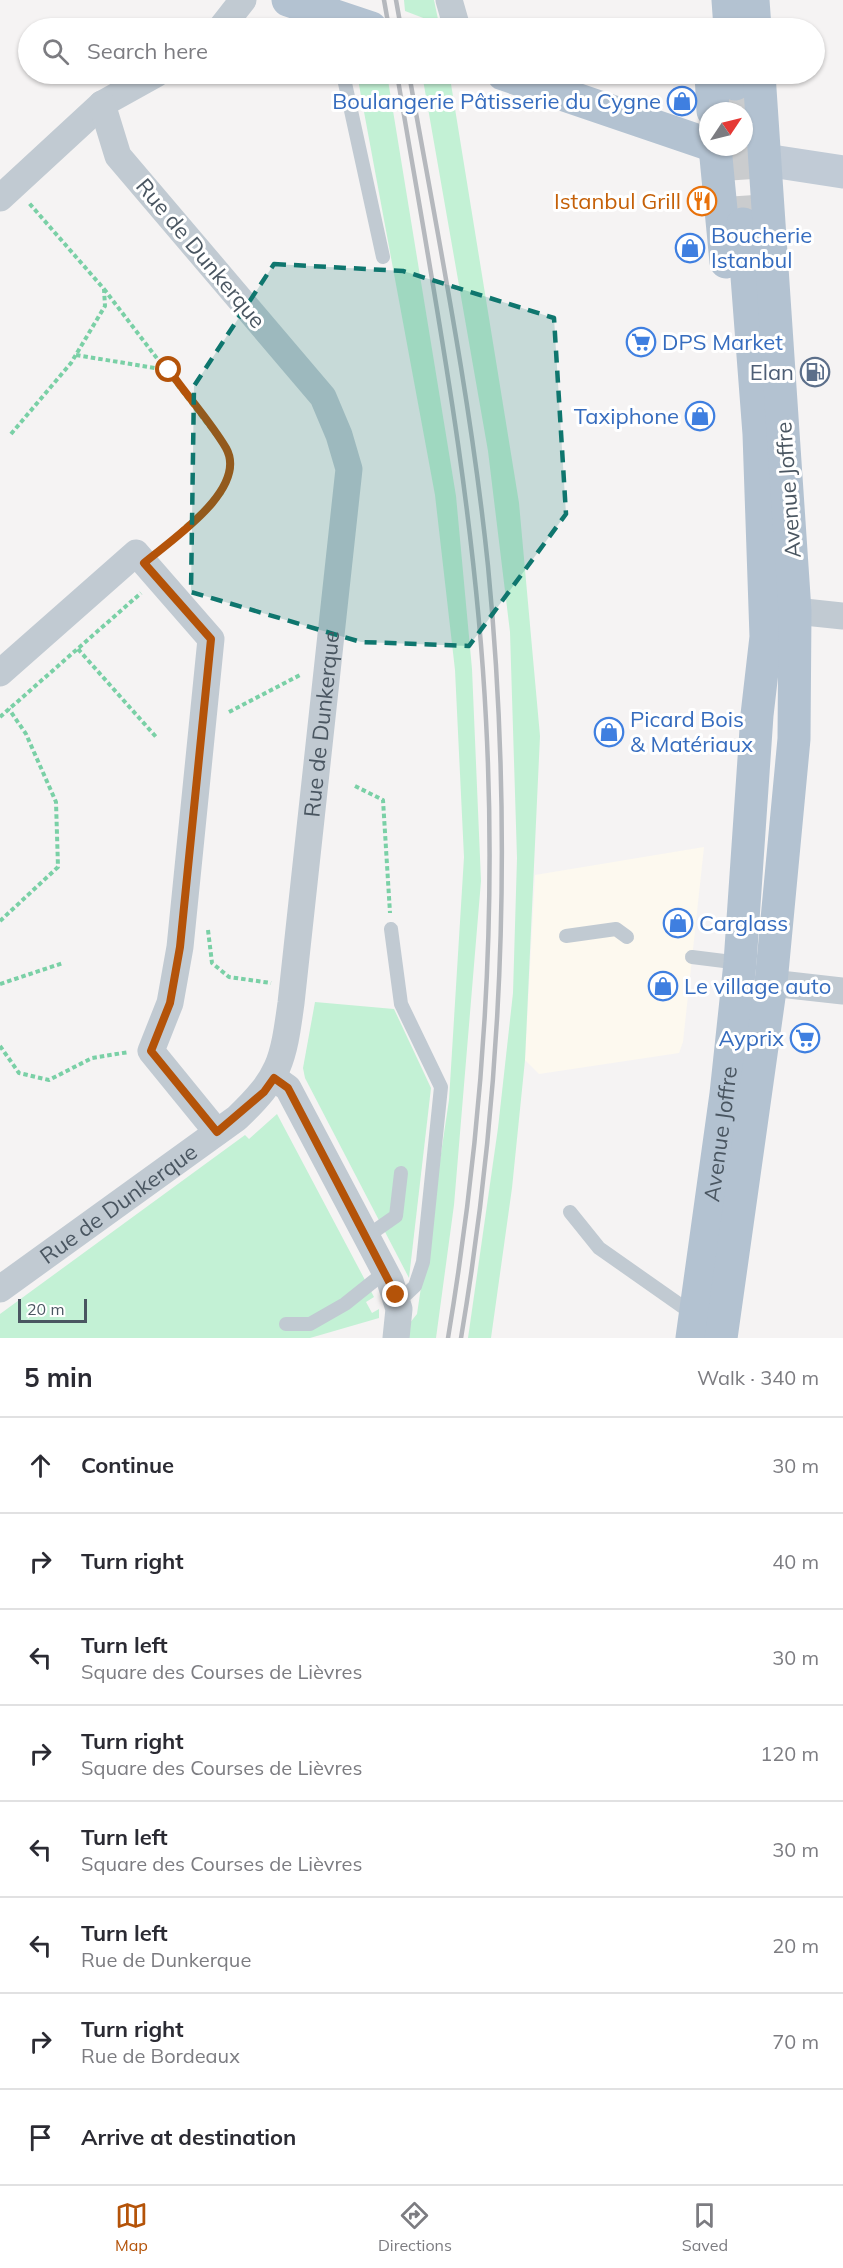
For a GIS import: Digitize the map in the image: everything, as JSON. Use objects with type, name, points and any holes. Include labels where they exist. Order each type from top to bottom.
[{"type":"main road","points":[[706,0],[707,18]]},
{"type":"main road","points":[[728,0],[729,18]]},
{"type":"main road","points":[[739,0],[740,18]]},
{"type":"main road","points":[[753,0],[755,18]]},
{"type":"main road","points":[[311,9],[339,18]]},
{"type":"main road","points":[[532,84],[699,141]]},
{"type":"main road","name":"Avenue Joffre","points":[[720,102],[733,84]]},
{"type":"main road","name":"Avenue Joffre","points":[[721,1338],[771,983],[794,739],[795,611],[765,160],[740,84]]},
{"type":"main road","name":"Avenue Joffre","points":[[718,156],[746,475],[757,715]]},
{"type":"main road","points":[[750,156],[843,172]]},
{"type":"main road","name":"Avenue Joffre","points":[[693,1327],[726,1094],[740,963],[757,715],[766,637],[764,533],[750,224],[784,642],[785,740],[777,906]]},
{"type":"street","points":[[229,18],[243,0]]},
{"type":"street","points":[[449,0],[454,18]]},
{"type":"street","points":[[7,192],[102,104],[138,84]]},
{"type":"street","name":"Rue de Dunkerque","points":[[0,1289],[217,1132],[257,1099],[274,1078],[286,1041],[293,987],[349,469],[339,435],[323,396],[118,156],[102,104]]},
{"type":"street","points":[[0,673],[146,565],[211,639],[180,947],[170,1003],[151,1051],[217,1132]]},
{"type":"street","points":[[795,611],[843,616]]},
{"type":"street","points":[[771,983],[843,991]]},
{"type":"street","points":[[274,1078],[288,1088],[385,1272],[398,1302],[399,1320],[396,1338]]},
{"type":"lane","points":[[345,84],[383,257]]},
{"type":"lane","points":[[391,929],[401,1004],[441,1087],[423,1262],[415,1286],[398,1302]]},
{"type":"lane","points":[[566,936],[616,929],[627,937]]},
{"type":"lane","points":[[692,957],[740,963]]},
{"type":"lane","points":[[366,1237],[396,1216],[401,1173]]},
{"type":"lane","points":[[570,1212],[599,1248],[693,1327]]},
{"type":"lane","points":[[286,1324],[310,1324],[345,1304],[385,1272]]},
{"type":"path","points":[[0,717],[78,649],[146,565],[222,494],[231,469],[227,450],[169,370],[104,289],[7,192]]},
{"type":"path","points":[[11,434],[76,355],[105,306],[104,289]]},
{"type":"path","points":[[76,355],[169,370]]},
{"type":"path","points":[[78,649],[157,738]]},
{"type":"path","points":[[203,726],[300,674],[326,678]]},
{"type":"path","points":[[0,921],[58,867],[56,802],[26,734],[9,709]]},
{"type":"path","points":[[355,786],[384,800],[391,929]]},
{"type":"path","points":[[207,918],[212,963],[229,976],[293,987]]},
{"type":"path","points":[[0,984],[63,963]]},
{"type":"path","points":[[0,1046],[19,1073],[49,1080],[92,1058],[122,1052],[151,1051]]},
{"type":"highlighted area","points":[[274,264],[403,271],[554,318],[566,514],[469,646],[361,642],[191,592],[194,386]]},
{"type":"shaded area","points":[[704,847],[683,1042],[679,1053],[539,1074],[525,1060],[535,875]]},
{"type":"green space","points":[[404,0],[434,0],[438,18],[423,18],[405,11]]},
{"type":"green space","points":[[359,84],[389,84],[456,496],[472,669],[481,881],[454,1205],[436,1338],[406,1338],[409,1324],[417,1314],[449,1100],[464,857],[455,670],[435,495]]},
{"type":"green space","points":[[424,84],[451,84],[519,503],[540,736],[525,1060],[512,1188],[491,1338],[468,1338],[498,1128],[513,993],[517,858],[510,632],[488,451]]},
{"type":"green space","points":[[315,1002],[394,1009],[431,1088],[409,1278],[305,1078],[303,1068]]},
{"type":"green space","points":[[277,1114],[374,1297],[366,1302],[372,1313],[379,1309],[379,1318],[310,1338],[0,1338],[0,1314],[245,1135],[249,1139]]},
{"type":"tunnel","points":[[735,84],[736,102]]},
{"type":"tunnel","points":[[739,156],[743,224]]},
{"type":"railway","points":[[384,0],[387,18]]},
{"type":"railway","points":[[396,0],[399,18]]},
{"type":"railway","points":[[399,84],[438,315],[462,476],[473,557],[486,720],[489,875],[484,1030],[470,1184],[448,1338]]},
{"type":"railway","points":[[411,84],[473,442],[488,566],[496,663],[500,760],[502,856],[495,1050],[476,1242],[461,1338]]},
{"type":"place","name":"Boulangerie Pâtisserie du Cygne","points":[[682,101]]},
{"type":"place","name":"Istanbul Grill","points":[[702,201]]},
{"type":"place","name":"Boucherie Istanbul","points":[[690,248]]},
{"type":"place","name":"DPS Market","points":[[641,342]]},
{"type":"place","name":"Elan","points":[[815,372]]},
{"type":"place","name":"Taxiphone","points":[[700,416]]},
{"type":"place","name":"Picard Bois & Matériaux","points":[[609,732]]},
{"type":"place","name":"Carglass","points":[[678,923]]},
{"type":"place","name":"Le village auto","points":[[663,986]]},
{"type":"place","name":"Ayprix","points":[[805,1038]]},
{"type":"route","points":[[169,370],[227,450],[231,469],[222,494],[144,563],[211,639],[180,947],[170,1003],[151,1051],[217,1132],[237,1118],[264,1092],[274,1078],[288,1088],[396,1295]]}]
